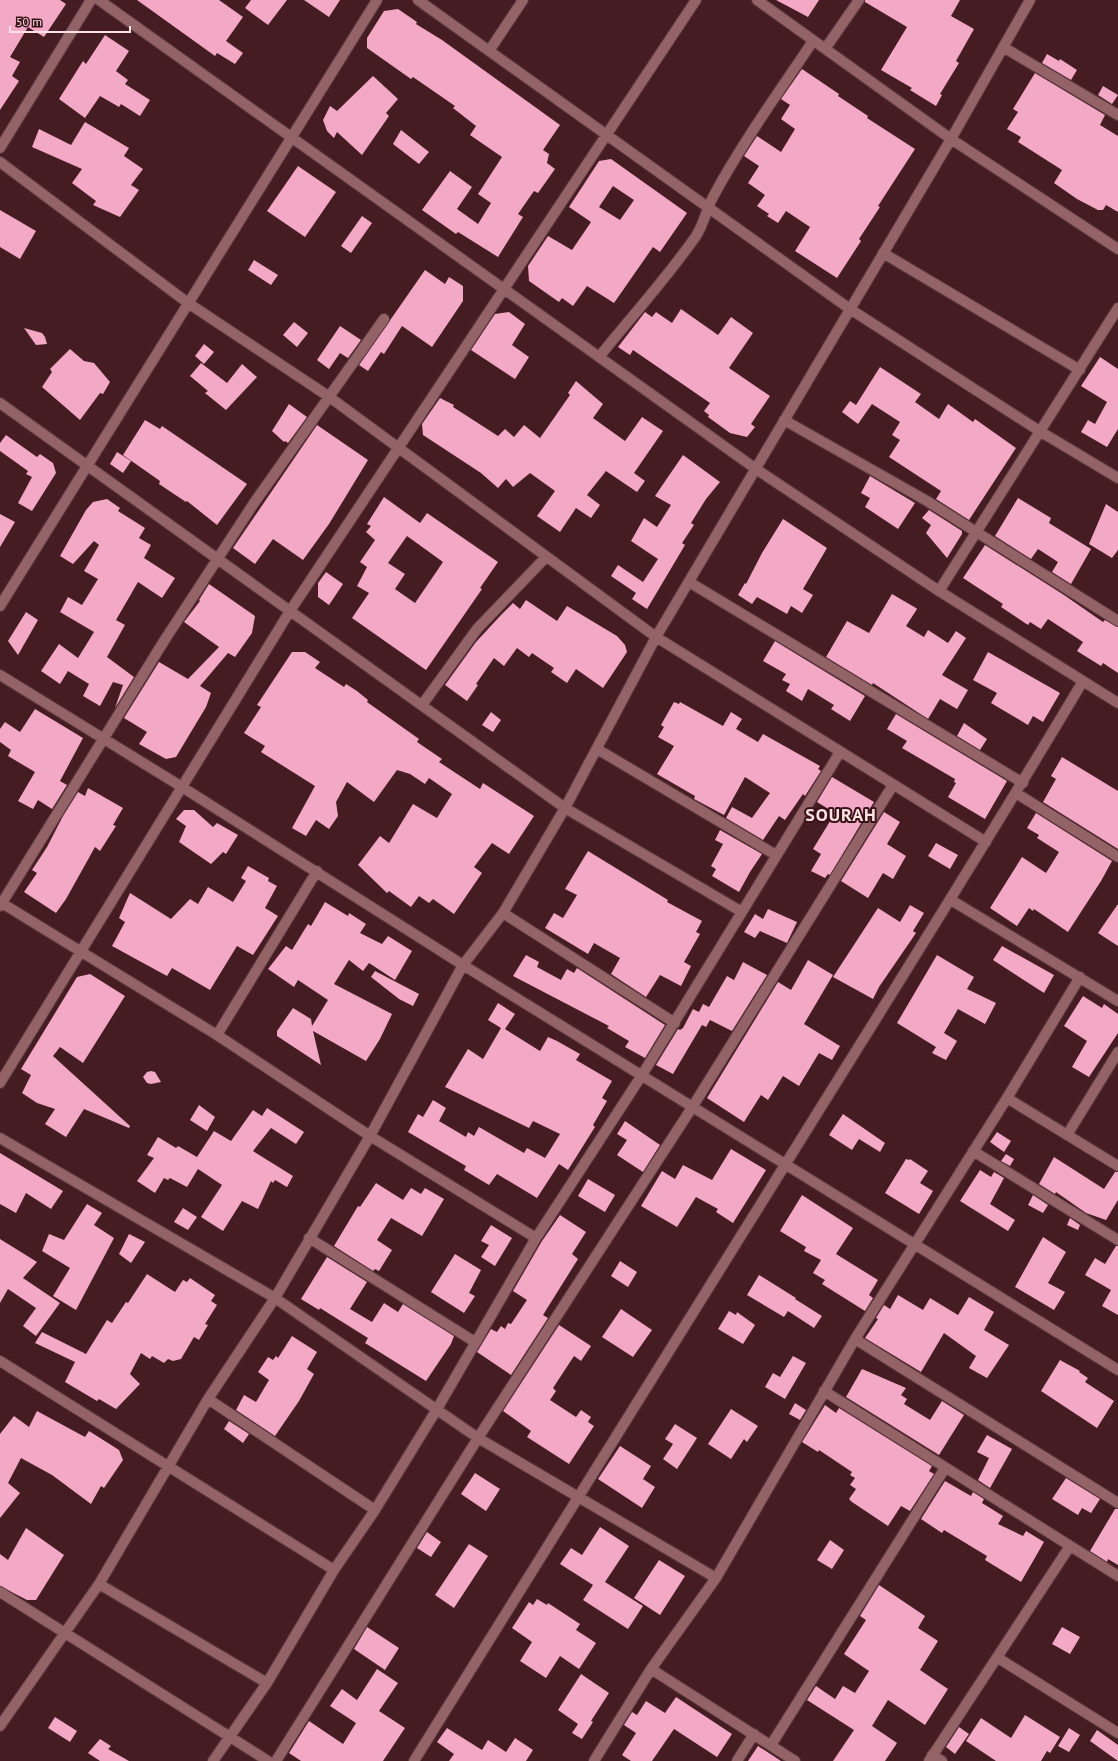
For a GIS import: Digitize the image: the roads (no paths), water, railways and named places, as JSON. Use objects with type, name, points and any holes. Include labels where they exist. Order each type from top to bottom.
[{"type":"street","points":[[0,148],[91,0]]},
{"type":"street","points":[[99,0],[756,469],[939,591],[1118,703]]},
{"type":"street","points":[[0,606],[377,0]]},
{"type":"street","points":[[418,0],[850,309],[1041,432],[1118,478]]},
{"type":"street","points":[[489,51],[523,0]]},
{"type":"street","points":[[0,1083],[82,952],[290,611],[696,0]]},
{"type":"street","points":[[757,0],[951,139],[1118,249]]},
{"type":"street","points":[[825,49],[859,0]]},
{"type":"street","points":[[0,1726],[99,1584],[208,1399],[274,1298],[370,1136],[463,965],[503,913],[565,808],[656,637],[951,139],[1030,0]]},
{"type":"street","points":[[599,357],[676,263],[701,228],[713,198],[758,123],[813,41]]},
{"type":"street","points":[[1003,47],[1118,115]]},
{"type":"street","points":[[0,162],[188,303],[328,396],[656,637],[986,842]]},
{"type":"street","points":[[884,253],[1080,370]]},
{"type":"street","points":[[939,591],[1041,432],[1118,308]]},
{"type":"street","points":[[384,318],[281,463],[164,641],[1,904],[217,1035],[370,1136],[536,1238]]},
{"type":"street","points":[[0,403],[565,808],[742,912]]},
{"type":"street","points":[[784,420],[922,498],[1118,621]]},
{"type":"street","points":[[422,705],[477,630],[546,557]]},
{"type":"street","points":[[689,582],[1023,783]]},
{"type":"street","points":[[0,675],[317,871],[463,965],[1118,1370]]},
{"type":"street","points":[[414,1761],[581,1497],[785,1164],[951,900],[1023,783],[1083,681]]},
{"type":"street","points":[[597,749],[776,855]]},
{"type":"street","points":[[213,1761],[267,1683],[334,1570],[438,1410],[475,1342],[536,1238],[642,1075],[840,752]]},
{"type":"street","points":[[276,1761],[478,1438],[693,1106],[893,785]]},
{"type":"street","points":[[1016,793],[1118,857]]},
{"type":"street","points":[[217,1035],[317,871]]},
{"type":"street","points":[[951,900],[1118,1001]]},
{"type":"street","points":[[503,913],[674,1023]]},
{"type":"street","points":[[594,1761],[651,1669],[716,1578],[855,1339],[1007,1098],[1080,977]]},
{"type":"street","points":[[1067,1135],[1118,1052]]},
{"type":"street","points":[[1007,1098],[1118,1166]]},
{"type":"street","points":[[0,1138],[274,1298],[478,1438],[581,1497],[716,1578]]},
{"type":"street","points":[[973,1151],[1118,1240]]},
{"type":"street","points":[[309,1238],[475,1342]]},
{"type":"street","points":[[855,1339],[1118,1503]]},
{"type":"street","points":[[0,1361],[334,1570]]},
{"type":"street","points":[[824,1391],[1118,1576]]},
{"type":"street","points":[[208,1399],[374,1510]]},
{"type":"street","points":[[771,1745],[945,1468]]},
{"type":"street","points":[[942,1761],[931,1758],[1070,1546]]},
{"type":"street","points":[[99,1584],[267,1683]]},
{"type":"street","points":[[0,1592],[66,1632],[268,1761]]},
{"type":"street","points":[[998,1658],[1118,1733]]},
{"type":"street","points":[[651,1669],[795,1761]]},
{"type":"street","points":[[737,1761],[754,1734]]},
{"type":"district","name":"SOURAH","points":[[841,815]]}]
